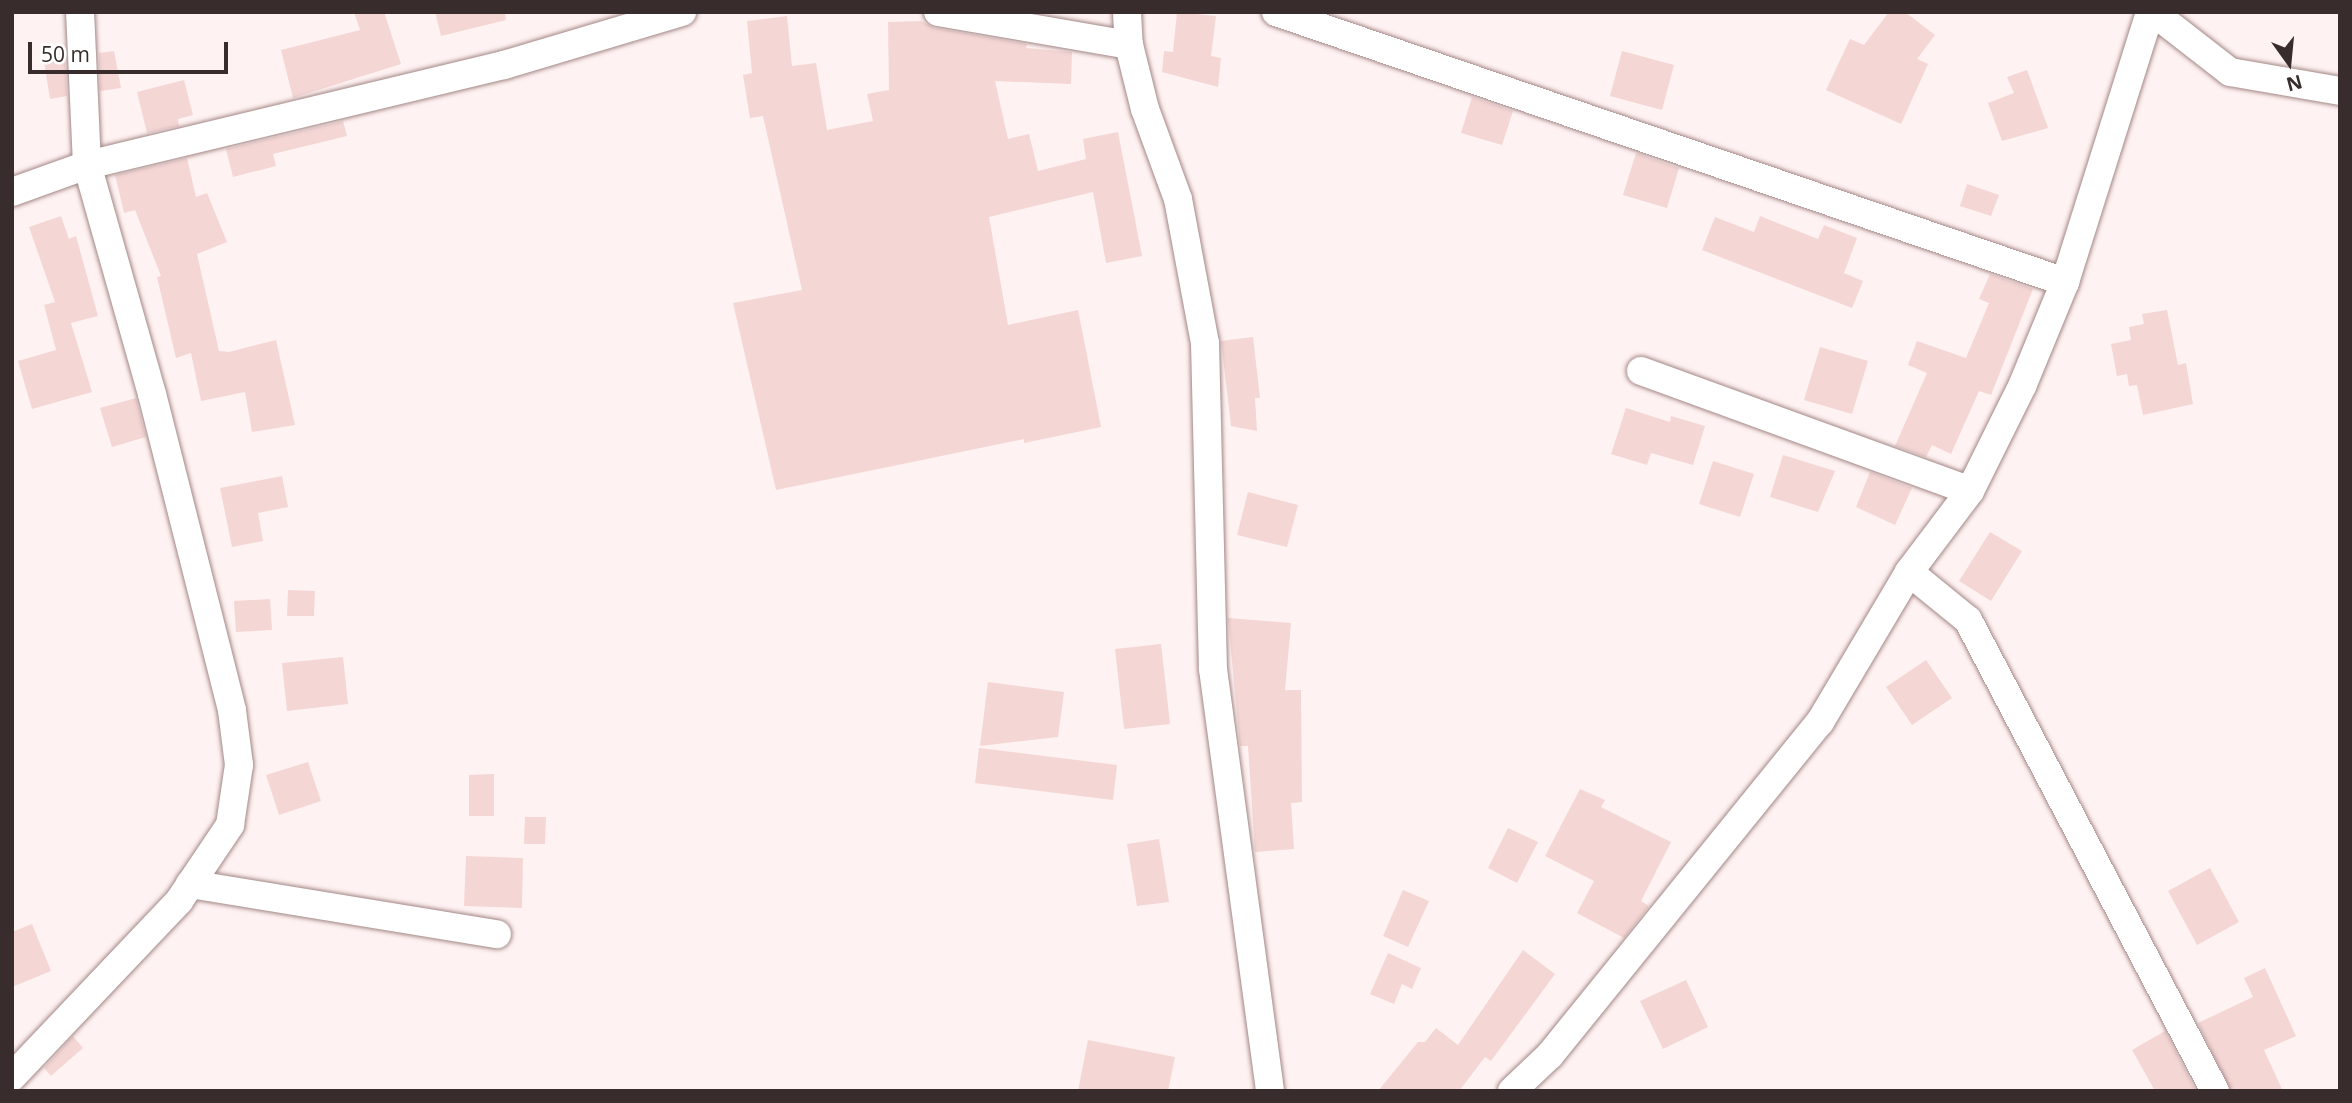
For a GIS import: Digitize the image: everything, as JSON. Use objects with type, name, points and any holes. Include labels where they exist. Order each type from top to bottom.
[{"type":"street","points":[[12,1077],[190,884],[230,825],[239,765],[232,710],[152,394],[87,164],[80,12]]},
{"type":"street","points":[[12,192],[87,164],[504,65],[682,12]]},
{"type":"street","points":[[938,12],[1129,45]]},
{"type":"street","points":[[1127,12],[1129,45],[1145,110],[1178,199],[1205,343],[1213,669],[1270,1091]]},
{"type":"street","points":[[1276,12],[1406,53],[2065,282]]},
{"type":"street","points":[[1512,1091],[1550,1055],[1820,722],[1909,572],[1970,491],[2023,384],[2065,282],[2152,12],[2230,72],[2340,91]]},
{"type":"street","points":[[1641,371],[1970,491]]},
{"type":"street","points":[[1909,572],[1968,620],[2215,1091]]},
{"type":"street","points":[[190,884],[497,934]]},
{"type":"building","points":[[354,12],[384,12],[401,64],[293,98],[281,50],[360,30]]},
{"type":"building","points":[[435,12],[505,12],[506,20],[441,36]]},
{"type":"building","points":[[1177,12],[1216,16],[1211,56],[1221,58],[1218,87],[1162,72],[1164,51],[1173,52]]},
{"type":"building","points":[[1889,12],[1905,12],[1935,35],[1917,59],[1928,64],[1901,124],[1826,90],[1850,39],[1864,45]]},
{"type":"building","points":[[787,16],[792,66],[816,63],[827,130],[873,121],[867,94],[889,90],[888,22],[921,21],[935,28],[1027,44],[1026,48],[1072,52],[1071,84],[995,81],[1008,139],[1029,134],[1038,171],[1086,159],[1083,139],[1118,132],[1142,256],[1106,263],[1093,192],[989,217],[1008,325],[1078,310],[1101,427],[1024,443],[1024,439],[776,490],[733,303],[802,290],[763,116],[750,118],[743,75],[752,73],[747,21]]},
{"type":"building","points":[[114,51],[121,88],[100,91],[99,53]]},
{"type":"building","points":[[1622,51],[1674,65],[1662,110],[1610,96]]},
{"type":"building","points":[[65,58],[67,96],[50,99],[44,61]]},
{"type":"building","points":[[2027,70],[2048,128],[2002,141],[1988,103],[2014,93],[2007,77]]},
{"type":"building","points":[[184,80],[193,115],[178,119],[179,126],[147,133],[137,92]]},
{"type":"building","points":[[1472,97],[1513,111],[1502,145],[1461,133]]},
{"type":"building","points":[[343,121],[347,136],[273,154],[276,166],[233,177],[226,149]]},
{"type":"building","points":[[1636,153],[1679,168],[1667,208],[1623,195]]},
{"type":"building","points":[[187,158],[196,197],[207,193],[227,242],[197,254],[219,351],[229,352],[276,340],[295,425],[252,432],[245,392],[201,401],[191,353],[176,358],[157,277],[161,276],[135,210],[124,213],[115,175]]},
{"type":"building","points":[[1967,184],[1999,195],[1991,216],[1960,206]]},
{"type":"building","points":[[61,216],[69,239],[76,236],[98,316],[71,323],[92,392],[32,409],[18,361],[56,350],[44,305],[55,302],[29,227]]},
{"type":"building","points":[[1760,216],[1818,239],[1824,225],[1857,238],[1844,273],[1863,281],[1852,308],[1702,250],[1715,217],[1754,232]]},
{"type":"building","points":[[1990,274],[2033,289],[1991,395],[1979,391],[1951,454],[1932,445],[1926,457],[1895,446],[1927,373],[1908,365],[1917,341],[1966,358],[1989,303],[1979,299]]},
{"type":"building","points":[[2167,310],[2178,365],[2186,363],[2193,404],[2143,415],[2137,385],[2129,386],[2127,374],[2117,376],[2111,344],[2131,340],[2129,327],[2144,324],[2142,314]]},
{"type":"building","points":[[1253,337],[1260,398],[1255,398],[1257,431],[1231,426],[1221,341]]},
{"type":"building","points":[[1820,347],[1868,361],[1852,414],[1804,400]]},
{"type":"building","points":[[136,398],[146,437],[112,447],[100,408]]},
{"type":"building","points":[[1626,408],[1670,422],[1671,416],[1705,426],[1693,465],[1651,453],[1647,465],[1611,454]]},
{"type":"building","points":[[1783,455],[1835,471],[1818,512],[1770,497]]},
{"type":"building","points":[[1713,461],[1754,474],[1740,517],[1699,504]]},
{"type":"building","points":[[1870,472],[1912,488],[1895,525],[1856,507]]},
{"type":"building","points":[[282,476],[288,507],[258,513],[263,541],[232,547],[220,488]]},
{"type":"building","points":[[1248,492],[1298,505],[1287,547],[1237,535]]},
{"type":"building","points":[[1990,532],[2022,551],[1991,601],[1959,581]]},
{"type":"building","points":[[288,590],[315,591],[314,616],[287,616]]},
{"type":"building","points":[[270,599],[272,630],[236,632],[234,601]]},
{"type":"building","points":[[1228,618],[1291,623],[1285,690],[1301,690],[1302,802],[1291,803],[1294,849],[1255,852],[1248,746],[1240,746]]},
{"type":"building","points":[[1161,644],[1170,724],[1124,729],[1115,649]]},
{"type":"building","points":[[343,657],[348,704],[287,711],[282,663]]},
{"type":"building","points":[[1926,660],[1952,698],[1912,725],[1886,687]]},
{"type":"building","points":[[988,682],[1064,692],[1058,737],[980,746]]},
{"type":"building","points":[[979,748],[1117,765],[1113,800],[975,783]]},
{"type":"building","points":[[308,762],[321,801],[279,815],[266,775]]},
{"type":"building","points":[[494,774],[494,816],[469,816],[469,775]]},
{"type":"building","points":[[1580,789],[1605,800],[1601,807],[1671,842],[1641,901],[1649,906],[1624,938],[1577,913],[1594,881],[1545,856]]},
{"type":"building","points":[[525,817],[546,817],[545,844],[524,844]]},
{"type":"building","points":[[1508,828],[1538,842],[1517,883],[1488,868]]},
{"type":"building","points":[[1159,839],[1169,902],[1137,906],[1127,844]]},
{"type":"building","points":[[466,856],[523,858],[522,908],[464,906]]},
{"type":"building","points":[[2210,868],[2239,922],[2197,945],[2168,891]]},
{"type":"building","points":[[1403,890],[1429,901],[1408,947],[1383,936]]},
{"type":"building","points":[[32,924],[51,971],[12,987],[12,932]]},
{"type":"building","points":[[1523,950],[1555,974],[1491,1061],[1485,1057],[1459,1091],[1378,1091],[1418,1042],[1425,1042],[1436,1028],[1458,1045]]},
{"type":"building","points":[[1388,953],[1421,968],[1412,989],[1402,984],[1394,1004],[1370,994]]},
{"type":"building","points":[[2265,968],[2296,1036],[2264,1050],[2283,1091],[2231,1091],[2198,1023],[2253,997],[2244,978]]},
{"type":"building","points":[[1686,980],[1708,1027],[1663,1049],[1640,1001]]},
{"type":"building","points":[[2165,1031],[2196,1091],[2155,1091],[2132,1050]]},
{"type":"building","points":[[73,1036],[83,1048],[51,1076],[44,1068]]},
{"type":"building","points":[[1088,1040],[1175,1057],[1168,1091],[1078,1091]]}]
